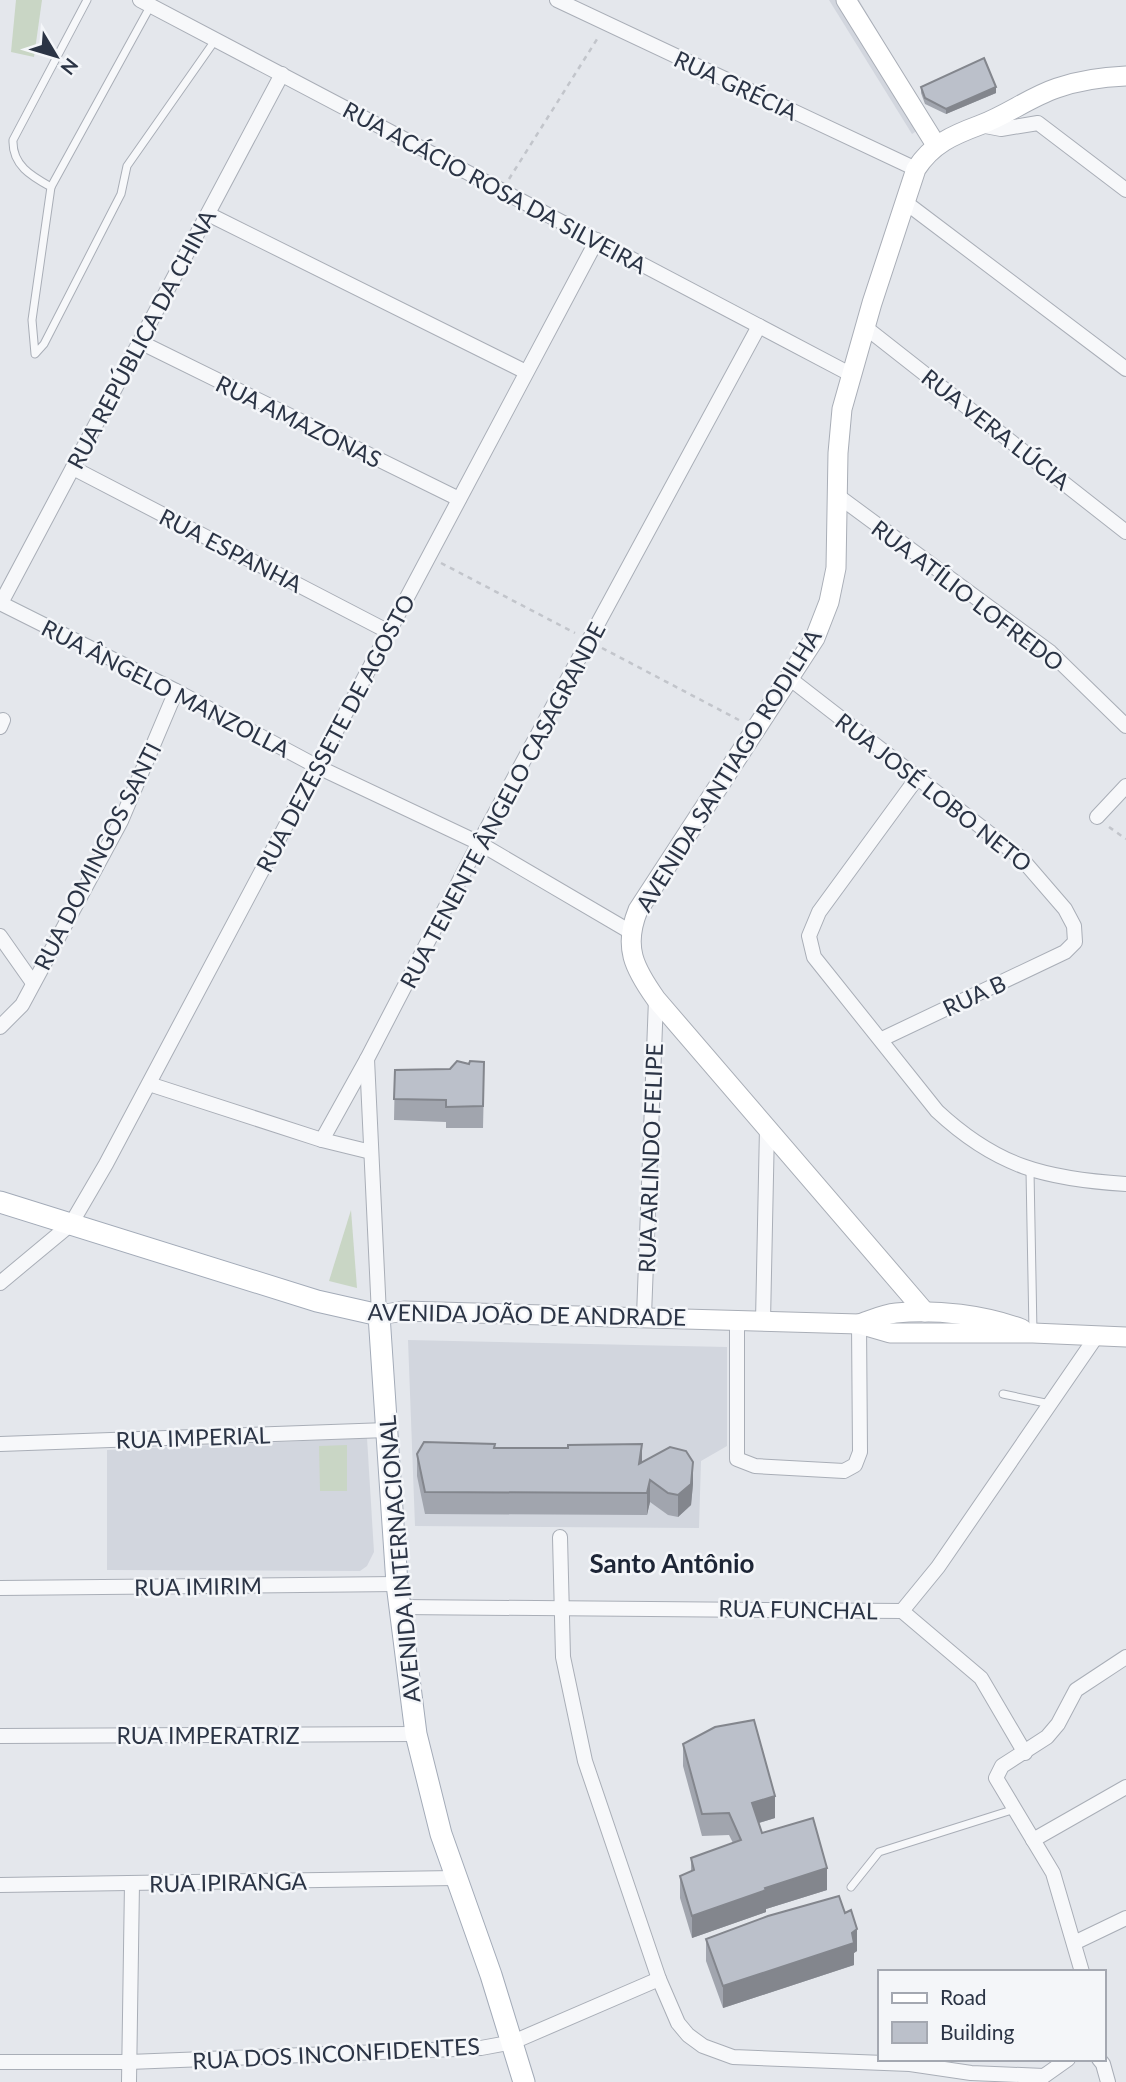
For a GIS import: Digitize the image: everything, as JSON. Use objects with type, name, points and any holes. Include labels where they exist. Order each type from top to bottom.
[{"type":"main road","points":[[846,0],[936,145],[962,130],[980,125],[1056,88],[1094,78],[1126,76]]},
{"type":"main road","name":"AVENIDA SANTIAGO RODILHA","points":[[925,1312],[656,999],[640,977],[632,955],[629,931],[638,910],[815,638],[829,602],[836,568],[842,409],[850,374],[916,169],[936,145]]},
{"type":"main road","name":"AVENIDA JOÃO DE ANDRADE","points":[[8,1205],[317,1301],[379,1315],[404,1311],[644,1316],[866,1326],[903,1334],[1034,1333],[1126,1337]]},
{"type":"main road","points":[[894,1313],[902,1296],[901,1284]]},
{"type":"main road","name":"AVENIDA JOÃO DE ANDRADE","points":[[866,1326],[894,1313],[925,1312],[994,1318],[1034,1333]]},
{"type":"main road","name":"AVENIDA INTERNACIONAL","points":[[379,1315],[397,1584],[416,1734],[441,1834],[513,2042],[524,2082]]},
{"type":"street","name":"RUA GRÉCIA","points":[[557,0],[916,169]]},
{"type":"street","points":[[591,0],[591,18]]},
{"type":"street","name":"RUA ACÁCIO ROSA DA SILVEIRA","points":[[148,2],[850,374]]},
{"type":"street","name":"RUA REPÚBLICA DA CHINA","points":[[0,603],[282,74]]},
{"type":"street","points":[[980,125],[1002,129],[1038,123],[1126,190]]},
{"type":"street","points":[[905,202],[1126,369]]},
{"type":"street","points":[[208,214],[526,372]]},
{"type":"street","name":"RUA DEZESSETE DE AGOSTO","points":[[71,1224],[149,1084],[597,240]]},
{"type":"street","name":"RUA TENENTE ÂNGELO CASAGRANDE","points":[[379,1315],[367,1059],[479,843],[759,326]]},
{"type":"street","name":"RUA VERA LÚCIA","points":[[865,327],[1126,532]]},
{"type":"street","name":"RUA AMAZONAS","points":[[139,342],[459,499]]},
{"type":"street","name":"RUA ESPANHA","points":[[73,468],[389,632]]},
{"type":"street","name":"RUA ATÍLIO LOFREDO","points":[[838,496],[1050,652],[1126,726]]},
{"type":"street","name":"RUA ÂNGELO MANZOLLA","points":[[0,603],[176,691],[318,767],[479,843],[629,931]]},
{"type":"street","name":"RUA JOSÉ LOBO NETO","points":[[789,678],[1021,858],[1042,878],[1074,926],[1074,942],[1065,952]]},
{"type":"street","name":"RUA DOMINGOS SANTI","points":[[0,1027],[22,1004],[121,821],[176,691]]},
{"type":"street","points":[[917,779],[819,912],[809,936],[814,957],[937,1111],[957,1130],[1030,1171],[1066,1179],[1126,1185]]},
{"type":"street","points":[[1097,817],[1126,786]]},
{"type":"street","points":[[0,936],[33,983]]},
{"type":"street","name":"RUA B","points":[[882,1039],[1065,952]]},
{"type":"street","name":"RUA ARLINDO FELIPE","points":[[644,1316],[656,999]]},
{"type":"street","points":[[322,1140],[367,1059]]},
{"type":"street","points":[[149,1084],[322,1140],[371,1152]]},
{"type":"street","points":[[763,1321],[767,1128]]},
{"type":"street","points":[[0,1190],[8,1205]]},
{"type":"street","points":[[0,1283],[71,1224]]},
{"type":"street","points":[[737,1320],[737,1459],[755,1466],[844,1471],[855,1465],[860,1452],[866,1326]]},
{"type":"street","name":"RUA FUNCHAL","points":[[400,1607],[902,1611],[938,1567],[1096,1337]]},
{"type":"street","name":"RUA IMPERIAL","points":[[0,1444],[387,1430]]},
{"type":"street","points":[[560,1537],[561,1608],[569,1698],[584,1761],[659,1979],[678,2023],[703,2046],[733,2057],[910,2064],[971,2078],[1058,2077],[1067,2061]]},
{"type":"street","name":"RUA IMIRIM","points":[[0,1588],[397,1584]]},
{"type":"street","points":[[902,1611],[981,1678],[1025,1753]]},
{"type":"street","points":[[1081,1970],[1053,1873],[996,1778],[1002,1766],[1047,1737],[1058,1724],[1076,1690],[1126,1657]]},
{"type":"street","name":"RUA IMPERATRIZ","points":[[0,1736],[416,1734]]},
{"type":"street","points":[[1033,1840],[1126,1787]]},
{"type":"street","name":"RUA IPIRANGA","points":[[0,1885],[455,1878]]},
{"type":"street","points":[[129,2082],[132,1884]]},
{"type":"street","points":[[1074,1944],[1126,1918]]},
{"type":"street","name":"RUA DOS INCONFIDENTES","points":[[0,2062],[129,2062],[481,2048],[513,2042],[659,1979]]},
{"type":"street","points":[[1101,2061],[1108,2082]]},
{"type":"lane","points":[[51,187],[22,167],[12,151],[13,140],[87,0]]},
{"type":"lane","points":[[148,2],[51,187],[32,320],[35,354],[44,344],[121,194],[127,166],[216,39]]},
{"type":"lane","points":[[1030,1171],[1034,1333]]},
{"type":"lane","points":[[1003,1394],[1050,1404]]},
{"type":"lane","points":[[850,1887],[879,1853],[1015,1809]]},
{"type":"path","points":[[502,190],[606,24]]},
{"type":"path","points":[[1097,817],[1126,839]]},
{"type":"shaded area","points":[[829,0],[859,0],[931,121],[912,134]]},
{"type":"shaded area","points":[[408,1340],[727,1347],[727,1446],[701,1461],[699,1528],[415,1526]]},
{"type":"shaded area","points":[[367,1438],[374,1552],[367,1566],[360,1571],[107,1570],[107,1450]]},
{"type":"green space","points":[[16,0],[42,0],[34,57],[11,52]]},
{"type":"green space","points":[[351,1210],[357,1288],[329,1281]]},
{"type":"green space","points":[[347,1445],[347,1491],[320,1491],[319,1446]]},
{"type":"building","points":[[984,58],[996,87],[946,109],[925,98],[921,87]]},
{"type":"building","points":[[457,1061],[469,1064],[470,1061],[484,1062],[483,1106],[446,1107],[446,1100],[394,1099],[395,1070],[450,1069]]},
{"type":"building","points":[[424,1442],[495,1444],[494,1448],[642,1444],[639,1464],[670,1447],[686,1451],[693,1462],[691,1484],[678,1495],[668,1493],[650,1480],[647,1493],[425,1492],[417,1454]]},
{"type":"building","points":[[754,1720],[775,1796],[752,1803],[762,1833],[813,1818],[827,1868],[692,1916],[680,1876],[694,1870],[691,1858],[741,1840],[729,1813],[702,1814],[683,1744],[715,1727]]},
{"type":"building","points":[[839,1896],[845,1913],[851,1910],[857,1929],[852,1933],[854,1943],[723,1986],[706,1939],[768,1916]]},
{"type":"district","name":"Santo Antônio","points":[[672,1563]]}]
